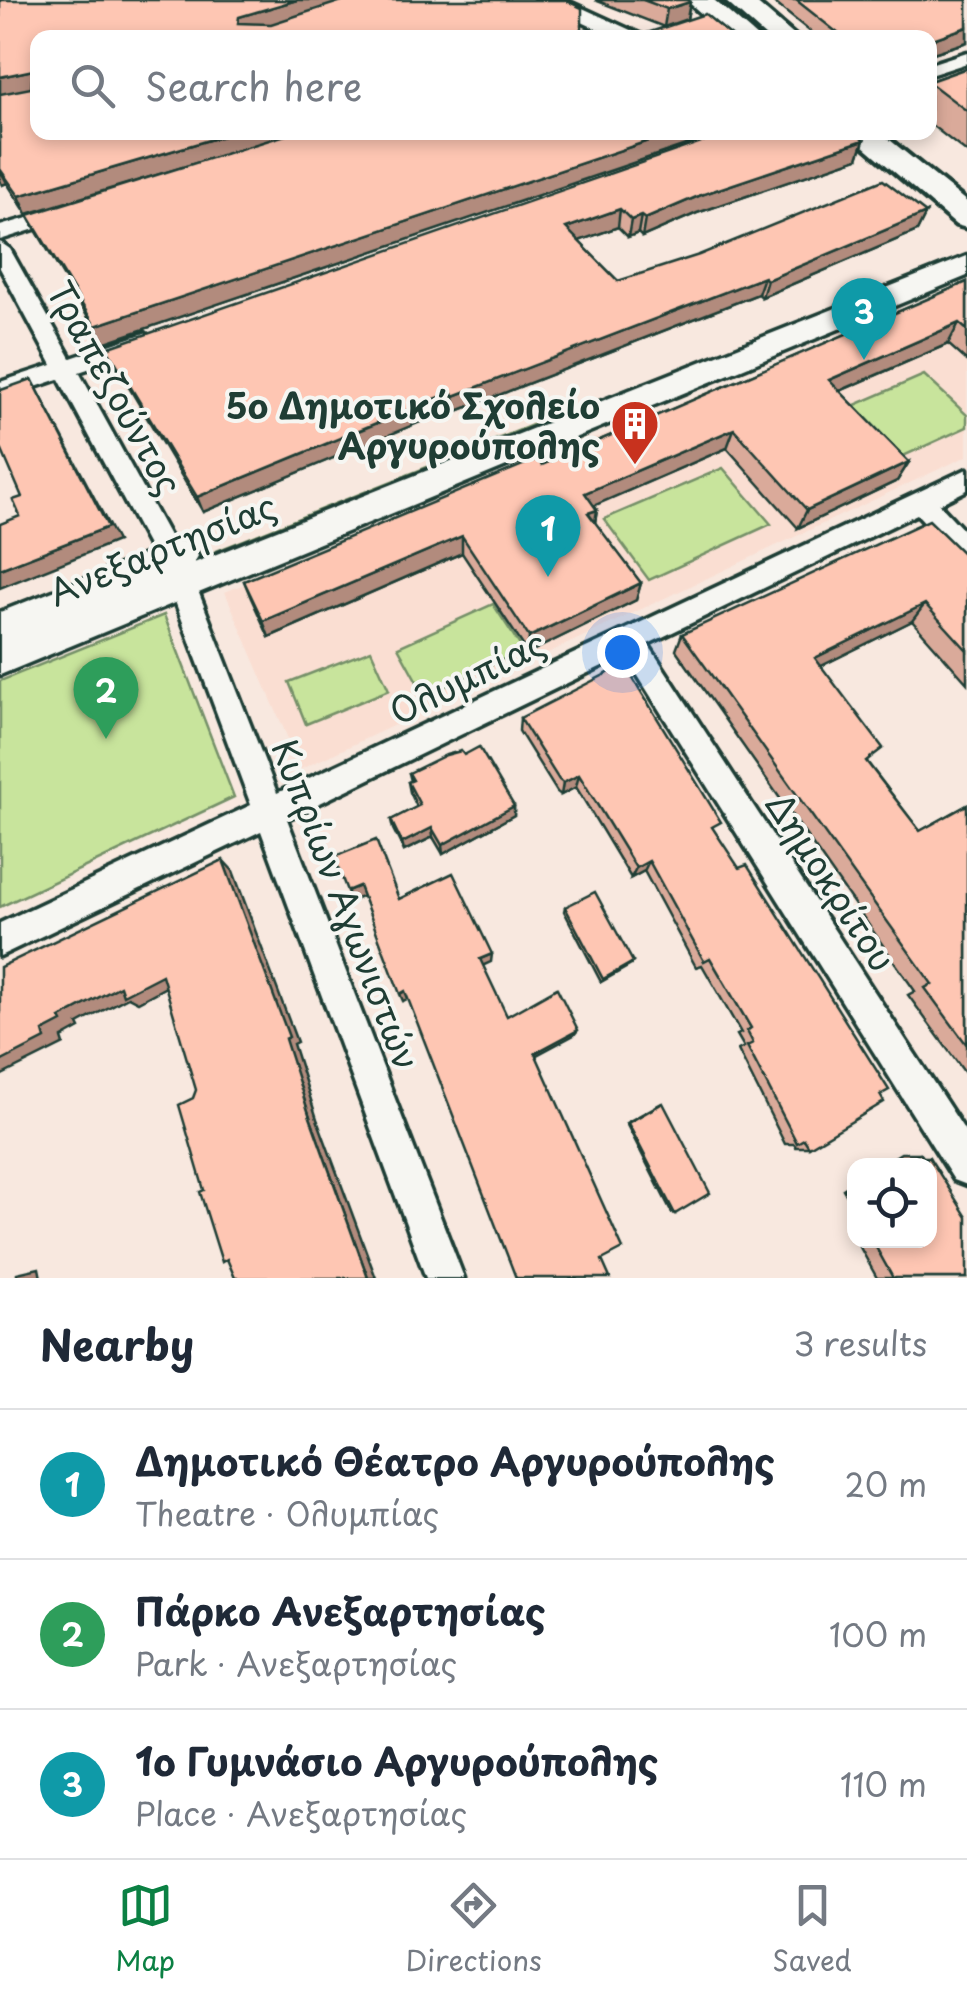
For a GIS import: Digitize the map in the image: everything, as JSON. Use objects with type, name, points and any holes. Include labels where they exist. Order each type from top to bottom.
[{"type":"main road","points":[[546,0],[619,30]]},
{"type":"main road","points":[[714,10],[736,30]]},
{"type":"main road","points":[[714,10],[764,30]]},
{"type":"main road","points":[[872,140],[967,218]]},
{"type":"main road","points":[[913,140],[967,183]]},
{"type":"main road","name":"Ανεξαρτησίας","points":[[0,658],[177,571],[967,242]]},
{"type":"main road","name":"Ανεξαρτησίας","points":[[0,628],[177,571],[967,265]]},
{"type":"street","points":[[937,68],[967,57]]},
{"type":"street","points":[[0,233],[93,205]]},
{"type":"street","name":"Τραπεζούντος","points":[[0,249],[177,571]]},
{"type":"street","points":[[0,391],[159,336]]},
{"type":"street","name":"Ολυμπίας","points":[[0,940],[967,479]]},
{"type":"street","points":[[920,501],[967,551]]},
{"type":"street","name":"Κυπρίων Αγωνιστών","points":[[177,571],[445,1278]]},
{"type":"street","name":"Δημοκρίτου","points":[[630,640],[967,1166]]},
{"type":"shaded area","points":[[967,284],[967,456],[301,769],[225,592]]},
{"type":"green space","points":[[924,375],[967,415],[967,427],[888,463],[839,412]]},
{"type":"green space","points":[[540,422],[543,426],[216,557],[214,552]]},
{"type":"green space","points":[[723,468],[771,524],[649,580],[604,519]]},
{"type":"green space","points":[[493,604],[523,650],[425,696],[398,647]]},
{"type":"green space","points":[[164,615],[234,797],[0,907],[0,681]]},
{"type":"green space","points":[[371,650],[389,690],[306,724],[289,682]]},
{"type":"building","points":[[0,0],[297,0],[239,17],[238,23],[271,24],[345,0],[565,0],[582,8],[582,30],[30,30],[30,71],[0,77]]},
{"type":"building","points":[[643,0],[688,0],[690,2],[667,9]]},
{"type":"building","points":[[796,0],[967,0],[967,27],[937,38],[937,30],[834,30]]},
{"type":"building","points":[[705,14],[724,30],[656,30]]},
{"type":"building","points":[[967,68],[967,111],[937,88],[937,79]]},
{"type":"building","points":[[30,88],[30,140],[209,140],[19,196],[0,169],[0,94]]},
{"type":"building","points":[[269,140],[651,140],[95,326],[28,215]]},
{"type":"building","points":[[707,140],[864,140],[701,195],[645,219],[641,216],[631,220],[620,209],[566,228],[618,281],[699,255],[883,180],[926,213],[767,280],[764,277],[454,396],[451,393],[432,400],[197,497],[107,348]]},
{"type":"building","points":[[967,282],[967,330],[959,323],[829,380],[909,462],[807,510],[734,429],[585,493],[597,510],[588,513],[641,583],[529,637],[462,536],[263,621],[244,581],[537,459],[542,465]]},
{"type":"building","points":[[32,379],[108,527],[0,569],[0,524],[20,516],[13,500],[22,497],[0,446],[0,386],[1,390]]},
{"type":"building","points":[[929,520],[967,557],[967,650],[925,604],[815,658],[883,748],[866,761],[920,831],[967,805],[967,1045],[925,988],[932,984],[682,634]]},
{"type":"building","points":[[620,667],[629,672],[721,822],[712,827],[739,868],[747,865],[889,1090],[880,1095],[884,1102],[809,1147],[804,1139],[797,1143],[747,1046],[753,1043],[747,1031],[751,1028],[710,958],[704,961],[649,861],[636,868],[579,775],[563,783],[559,780],[520,718]]},
{"type":"building","points":[[479,747],[514,806],[442,845],[432,828],[402,843],[391,820],[420,805],[408,782],[413,780],[409,773],[446,755],[461,751],[464,755]]},
{"type":"building","points":[[376,840],[399,899],[453,873],[492,954],[480,959],[507,1016],[557,988],[578,1030],[535,1053],[623,1249],[602,1260],[610,1278],[516,1278],[405,991],[400,994],[359,886],[347,891],[334,857]]},
{"type":"building","points":[[223,860],[289,1037],[285,1039],[310,1117],[368,1278],[235,1278],[227,1259],[222,1262],[179,1105],[193,1098],[196,1090],[162,975],[123,995],[120,986],[60,1018],[62,1022],[43,1032],[45,1039],[0,1062],[0,967]]},
{"type":"building","points":[[595,892],[633,962],[603,979],[565,907]]},
{"type":"building","points":[[663,1103],[710,1193],[675,1214],[628,1123]]},
{"type":"building","points":[[937,1170],[967,1217],[967,1278],[893,1278],[876,1248],[937,1248]]},
{"type":"place","name":"1ο Γυμνάσιο Αργυρούπολης","points":[[864,360]]},
{"type":"place","name":"5ο Δημοτικό Σχολείο Αργυρούπολης","points":[[635,466]]},
{"type":"place","name":"Δημοτικό Θέατρο Αργυρούπολης","points":[[548,577]]},
{"type":"place","name":"Πάρκο Ανεξαρτησίας","points":[[106,739]]}]
